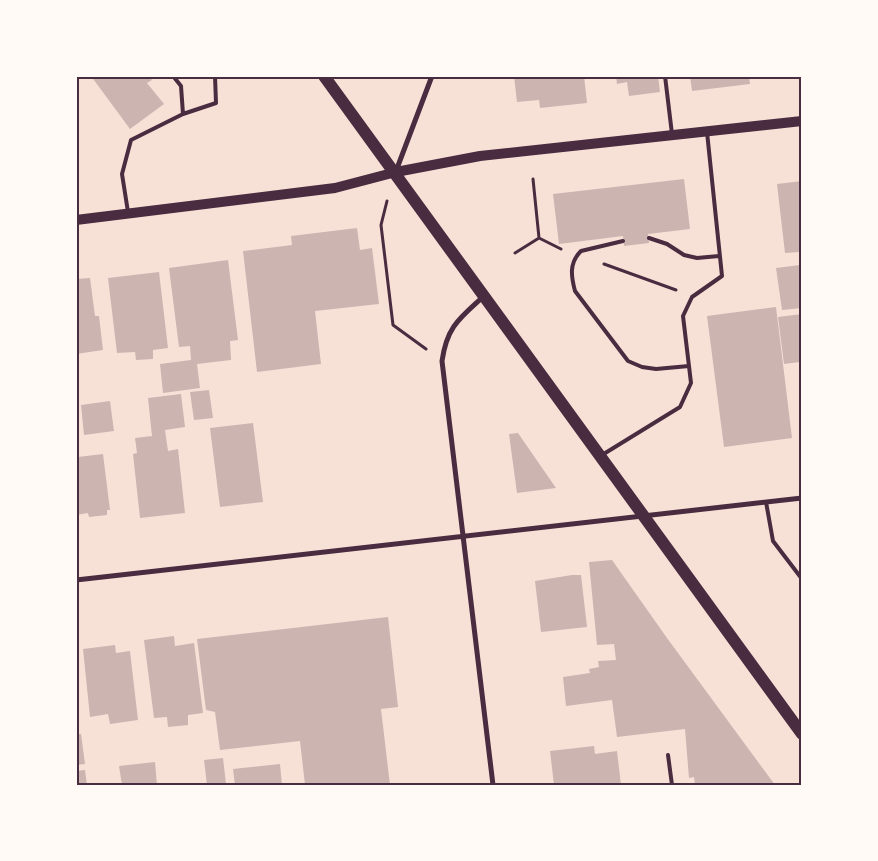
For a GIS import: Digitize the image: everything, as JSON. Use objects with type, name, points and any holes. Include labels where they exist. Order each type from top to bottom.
[{"type":"main road","points":[[324,76],[396,172],[643,517],[802,734]]},
{"type":"main road","points":[[76,220],[335,188],[396,172],[480,156],[802,120]]},
{"type":"street","points":[[396,172],[432,76]]},
{"type":"street","points":[[485,295],[453,324],[444,349],[442,361],[493,785]]},
{"type":"street","points":[[76,580],[463,538],[802,498]]},
{"type":"lane","points":[[173,76],[181,86],[183,114]]},
{"type":"lane","points":[[128,214],[122,174],[131,140],[183,114],[216,103],[215,76]]},
{"type":"lane","points":[[665,76],[672,136]]},
{"type":"lane","points":[[600,456],[680,407],[691,383],[683,316],[692,297],[722,276],[707,132]]},
{"type":"lane","points":[[648,238],[667,244],[684,254],[697,258],[719,256]]},
{"type":"lane","points":[[623,242],[581,251],[576,256],[572,266],[571,278],[576,291],[628,361],[642,367],[656,369],[689,366]]},
{"type":"lane","points":[[766,502],[774,541],[802,579]]},
{"type":"lane","points":[[668,755],[672,785]]},
{"type":"path","points":[[396,172],[380,226],[393,325],[442,361]]},
{"type":"path","points":[[533,179],[539,238]]},
{"type":"path","points":[[515,253],[539,238]]},
{"type":"path","points":[[539,238],[576,256],[629,272],[692,297]]},
{"type":"building","points":[[91,76],[149,76],[152,80],[147,83],[164,104],[130,129]]},
{"type":"building","points":[[514,76],[584,76],[587,103],[540,108],[539,100],[517,102]]},
{"type":"building","points":[[616,76],[658,76],[660,92],[629,96],[627,82],[617,84]]},
{"type":"building","points":[[690,76],[749,76],[750,84],[692,91]]},
{"type":"building","points":[[684,179],[690,229],[648,234],[649,243],[624,246],[623,236],[559,244],[553,194]]},
{"type":"building","points":[[802,181],[802,258],[799,258],[799,252],[785,253],[777,184]]},
{"type":"building","points":[[357,228],[360,250],[372,248],[379,304],[315,311],[321,364],[257,372],[243,251],[292,245],[291,236]]},
{"type":"building","points":[[228,260],[238,340],[230,341],[231,360],[197,364],[200,388],[163,393],[160,364],[191,360],[190,346],[179,347],[169,268]]},
{"type":"building","points":[[800,265],[802,308],[782,310],[776,268]]},
{"type":"building","points":[[159,272],[168,348],[153,350],[153,359],[136,360],[135,352],[117,353],[108,278]]},
{"type":"building","points":[[90,278],[95,316],[99,316],[103,350],[76,354],[76,279]]},
{"type":"building","points":[[776,307],[792,438],[724,447],[707,316]]},
{"type":"building","points":[[802,314],[801,369],[800,362],[784,364],[778,317]]},
{"type":"building","points":[[209,390],[213,418],[194,420],[190,392]]},
{"type":"building","points":[[181,394],[185,427],[165,430],[168,451],[178,449],[185,513],[140,518],[133,454],[137,453],[135,438],[152,436],[148,398]]},
{"type":"building","points":[[110,401],[114,431],[84,435],[81,405]]},
{"type":"building","points":[[253,423],[263,502],[220,507],[210,428]]},
{"type":"building","points":[[518,433],[556,488],[517,493],[509,434]]},
{"type":"building","points":[[103,454],[110,510],[107,510],[107,515],[89,517],[88,513],[76,515],[78,457]]},
{"type":"building","points":[[612,560],[775,785],[695,785],[694,777],[689,778],[685,729],[617,737],[612,700],[566,706],[563,677],[590,673],[589,669],[599,667],[598,661],[616,660],[614,644],[597,645],[589,562]]},
{"type":"building","points":[[581,575],[587,627],[541,632],[535,581]]},
{"type":"building","points":[[388,617],[398,707],[381,709],[390,785],[305,785],[300,741],[220,750],[215,712],[206,710],[197,639]]},
{"type":"building","points":[[174,636],[175,646],[194,643],[203,713],[188,715],[188,725],[168,727],[167,717],[154,718],[144,640]]},
{"type":"building","points":[[115,645],[116,653],[130,651],[138,720],[110,724],[108,714],[90,717],[83,649]]},
{"type":"building","points":[[76,734],[81,734],[85,764],[76,765]]},
{"type":"building","points":[[594,746],[595,754],[617,751],[621,785],[554,785],[550,751]]},
{"type":"building","points":[[223,758],[226,784],[207,785],[204,760]]},
{"type":"building","points":[[155,762],[157,785],[122,785],[119,766]]},
{"type":"building","points":[[280,764],[282,785],[235,785],[233,769]]},
{"type":"building","points":[[85,770],[87,785],[76,785],[76,771]]}]
